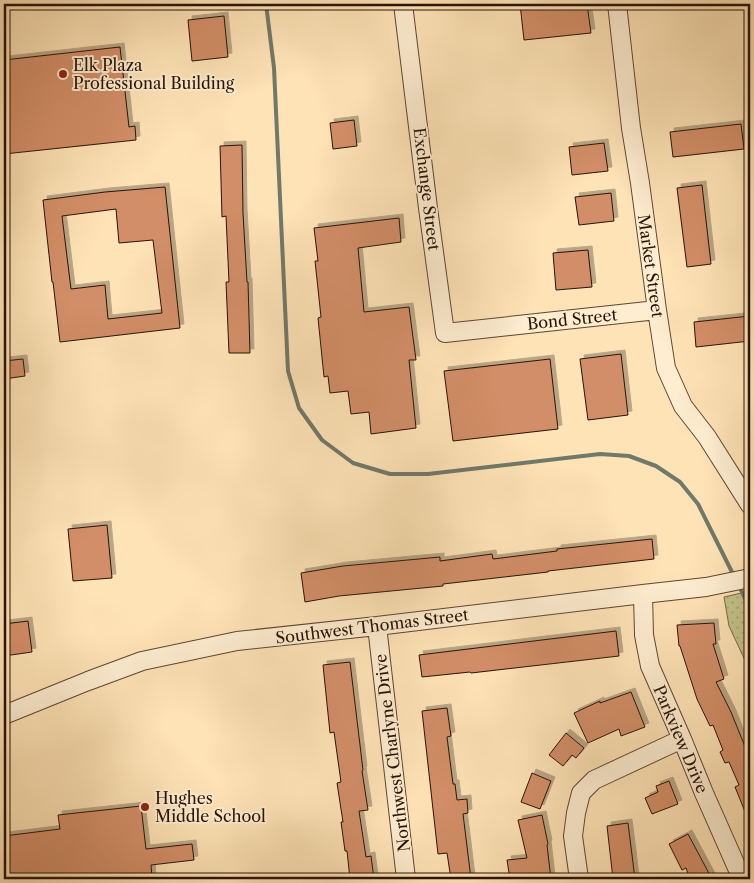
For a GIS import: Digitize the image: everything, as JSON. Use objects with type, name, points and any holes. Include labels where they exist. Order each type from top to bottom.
[{"type":"street","name":"Exchange Street","points":[[403,4],[445,333],[487,328]]},
{"type":"street","name":"Market Street","points":[[617,4],[631,128],[656,310],[666,368],[683,406],[707,437],[750,505]]},
{"type":"street","name":"Bond Street","points":[[487,328],[656,310]]},
{"type":"street","name":"Southwest Thomas Street","points":[[4,715],[142,661],[237,641],[706,587],[750,578]]},
{"type":"street","name":"Parkview Drive","points":[[643,594],[644,635],[650,666],[742,879]]},
{"type":"street","name":"Northwest Charlyne Drive","points":[[377,626],[406,879]]},
{"type":"street","points":[[578,879],[573,836],[576,813],[582,794],[594,780],[682,739]]},
{"type":"shaded area","points":[[750,591],[750,671],[729,626],[724,597]]},
{"type":"building","points":[[520,4],[587,4],[591,33],[524,40]]},
{"type":"building","points":[[224,16],[228,57],[192,61],[188,20]]},
{"type":"building","points":[[120,47],[129,127],[135,126],[136,140],[4,154],[4,60]]},
{"type":"building","points":[[354,120],[357,146],[333,149],[330,123]]},
{"type":"building","points":[[741,124],[744,149],[673,157],[670,132]]},
{"type":"building","points":[[604,143],[608,171],[572,175],[569,147]]},
{"type":"building","points":[[242,145],[243,213],[248,282],[250,353],[229,353],[226,282],[229,282],[226,216],[222,217],[220,146]]},
{"type":"building","points":[[702,185],[711,264],[687,267],[677,188]]},
{"type":"building","points":[[165,187],[180,328],[60,342],[43,200]],"holes":[[[116,209],[119,243],[153,240],[162,313],[108,319],[105,285],[71,289],[62,216]]]},
{"type":"building","points":[[611,193],[614,221],[579,225],[575,197]]},
{"type":"building","points":[[399,218],[401,242],[358,248],[364,312],[409,307],[416,360],[409,360],[416,428],[371,434],[369,412],[351,414],[348,391],[330,393],[328,376],[324,377],[318,318],[321,317],[315,261],[318,261],[314,228]]},
{"type":"building","points":[[588,250],[592,287],[556,290],[553,253]]},
{"type":"building","points":[[750,316],[750,341],[696,347],[694,322]]},
{"type":"building","points":[[621,354],[628,415],[588,420],[580,359]]},
{"type":"building","points":[[23,359],[25,376],[4,379],[4,361]]},
{"type":"building","points":[[550,359],[558,429],[453,441],[444,371]]},
{"type":"building","points":[[107,525],[112,578],[73,581],[68,529]]},
{"type":"building","points":[[652,539],[654,559],[443,584],[443,586],[339,596],[305,602],[301,573],[343,566],[440,557],[440,561],[492,554],[493,559],[557,551],[557,549]]},
{"type":"building","points":[[28,621],[32,652],[4,656],[4,624]]},
{"type":"building","points":[[714,623],[716,644],[713,644],[724,679],[716,682],[731,712],[750,759],[750,824],[735,787],[739,785],[729,762],[725,763],[720,752],[723,750],[713,725],[710,726],[697,699],[679,646],[677,625]]},
{"type":"building","points":[[616,631],[619,656],[422,677],[419,655]]},
{"type":"building","points":[[350,662],[368,810],[359,811],[366,857],[371,856],[374,879],[350,879],[337,783],[341,782],[334,732],[330,733],[323,665]]},
{"type":"building","points":[[631,692],[645,727],[621,736],[619,729],[588,743],[574,713],[600,701],[600,703]]},
{"type":"building","points":[[447,708],[451,736],[447,737],[453,784],[455,784],[457,800],[467,799],[468,813],[463,814],[471,879],[451,879],[447,853],[438,854],[422,711]]},
{"type":"building","points":[[566,733],[584,748],[576,758],[572,755],[563,766],[549,755]]},
{"type":"building","points":[[532,773],[551,781],[540,809],[521,802]]},
{"type":"building","points":[[669,781],[678,804],[652,814],[645,798],[658,792],[656,786]]},
{"type":"building","points":[[141,806],[146,849],[192,844],[194,860],[151,865],[152,879],[4,879],[4,836],[60,829],[58,815]]},
{"type":"building","points":[[542,815],[548,844],[551,879],[510,879],[507,860],[527,858],[518,820]]},
{"type":"building","points":[[628,823],[635,879],[613,879],[607,826]]},
{"type":"building","points":[[688,834],[712,879],[690,879],[686,868],[682,870],[669,844]]},
{"type":"waterway","points":[[266,4],[274,68],[288,371],[299,408],[322,440],[353,463],[390,474],[428,474],[600,454],[629,456],[656,466],[680,482],[698,504],[734,576]]},
{"type":"waterway","points":[[738,584],[750,609]]},
{"type":"place","name":"Elk Plaza Professional Building","points":[[63,74]]},
{"type":"place","name":"Hughes Middle School","points":[[145,807]]}]
